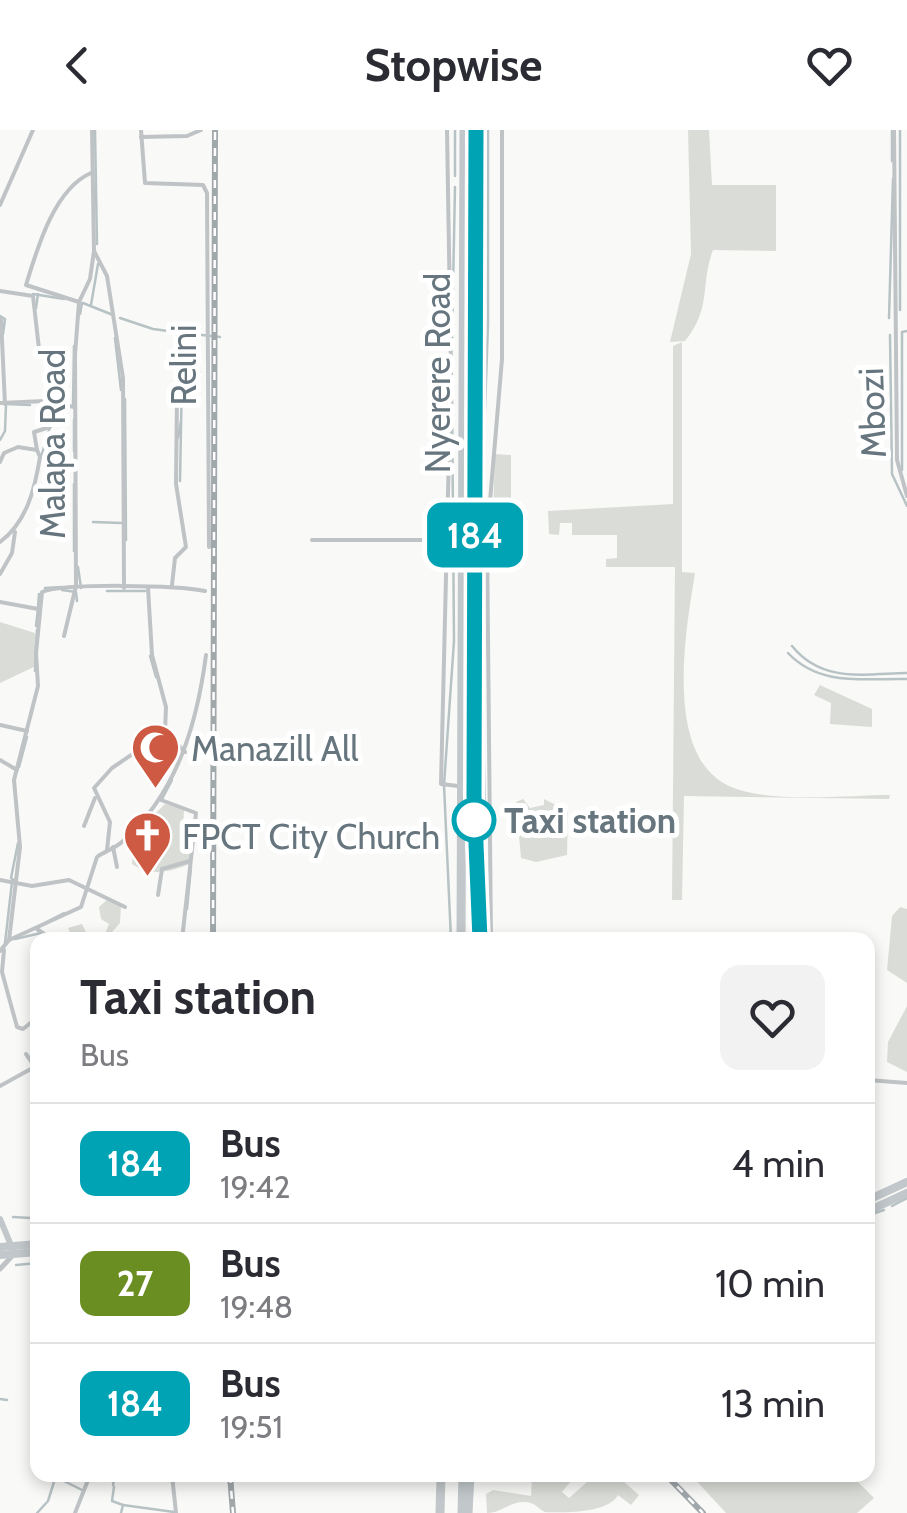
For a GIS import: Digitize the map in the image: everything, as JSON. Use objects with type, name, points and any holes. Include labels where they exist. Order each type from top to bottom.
[{"type":"highway","name":"Nyerere Road","points":[[461,932],[464,130]]},
{"type":"highway","name":"Nyerere Road","points":[[476,130],[478,932]]},
{"type":"highway","points":[[443,1513],[444,1482]]},
{"type":"highway","points":[[465,1513],[466,1482]]},
{"type":"main road","points":[[875,1197],[907,1182]]},
{"type":"main road","points":[[875,1208],[907,1193]]},
{"type":"main road","points":[[0,1219],[5,1251]]},
{"type":"main road","points":[[5,1251],[30,1246]]},
{"type":"main road","points":[[5,1251],[30,1252]]},
{"type":"street","points":[[0,206],[33,130]]},
{"type":"street","points":[[92,130],[94,251],[105,268],[123,378],[124,588]]},
{"type":"street","points":[[141,130],[141,137],[186,136],[201,130]]},
{"type":"street","points":[[448,130],[451,268],[441,784],[462,786]]},
{"type":"street","points":[[490,932],[487,537],[502,359],[502,130]]},
{"type":"street","name":"Mbozi","points":[[894,130],[897,460],[907,496]]},
{"type":"street","name":"Relini","points":[[141,137],[145,183],[202,185],[208,266],[209,547]]},
{"type":"street","points":[[79,302],[26,285],[62,198],[78,178],[92,172]]},
{"type":"street","name":"Malapa Road","points":[[76,586],[78,316],[94,251]]},
{"type":"street","points":[[0,291],[33,295],[39,349]]},
{"type":"street","points":[[1,318],[2,403],[45,402],[76,407]]},
{"type":"street","points":[[172,585],[175,558],[186,548],[176,496],[177,395]]},
{"type":"street","points":[[0,542],[14,528],[32,495],[38,453],[34,432],[50,428],[45,402]]},
{"type":"street","points":[[0,462],[4,453],[14,452],[18,446],[38,453]]},
{"type":"street","points":[[0,574],[12,554],[14,528]]},
{"type":"street","points":[[312,540],[447,540]]},
{"type":"street","name":"Malapa Road","points":[[38,608],[42,592],[76,586],[172,585],[204,591]]},
{"type":"street","points":[[64,636],[76,586]]},
{"type":"street","points":[[148,588],[152,655],[166,707],[165,732],[185,752]]},
{"type":"street","points":[[0,602],[38,608],[38,686],[17,770],[14,798],[20,847],[8,940],[2,951],[2,972],[17,1028],[30,1024]]},
{"type":"street","points":[[31,932],[46,919],[82,907],[94,862],[161,800],[185,752],[206,655]]},
{"type":"street","points":[[0,724],[27,731]]},
{"type":"street","points":[[107,850],[110,822],[95,798],[94,788],[112,768],[165,732]]},
{"type":"street","points":[[0,760],[17,770]]},
{"type":"street","points":[[84,826],[95,798]]},
{"type":"street","points":[[161,800],[196,813],[190,861],[192,883],[183,932]]},
{"type":"street","points":[[113,847],[117,866]]},
{"type":"street","points":[[158,895],[162,869],[190,861]]},
{"type":"street","points":[[0,880],[32,886],[69,880],[125,907]]},
{"type":"street","points":[[8,940],[30,932]]},
{"type":"street","points":[[26,1054],[30,1060]]},
{"type":"street","points":[[0,1086],[30,1071]]},
{"type":"street","points":[[875,1080],[907,1082]]},
{"type":"street","points":[[0,1270],[5,1251]]},
{"type":"street","points":[[75,1513],[87,1482]]},
{"type":"street","points":[[173,1482],[176,1513]]},
{"type":"shaded area","points":[[688,130],[709,130],[712,185],[776,185],[776,251],[713,250],[699,318],[685,341],[670,342],[691,254]]},
{"type":"shaded area","points":[[682,342],[682,572],[695,573],[684,657],[684,689],[695,748],[708,770],[729,786],[745,792],[785,797],[890,795],[889,799],[684,796],[682,900],[672,900],[675,567],[606,567],[606,559],[617,558],[617,535],[572,535],[572,523],[560,523],[559,535],[549,534],[548,511],[673,504],[673,346]]},
{"type":"shaded area","points":[[495,454],[511,455],[511,504],[501,509],[501,517],[493,516]]},
{"type":"shaded area","points":[[493,535],[523,535],[523,561],[513,564],[494,560]]},
{"type":"shaded area","points":[[0,622],[35,633],[36,666],[0,683]]},
{"type":"shaded area","points":[[820,685],[872,709],[872,727],[830,724],[831,703],[814,695]]},
{"type":"shaded area","points":[[523,799],[530,808],[544,805],[544,799],[568,811],[567,855],[536,862],[521,858],[516,802]]},
{"type":"shaded area","points":[[165,804],[184,809],[183,833],[193,834],[190,864],[167,871],[146,871],[132,864],[133,849],[124,844]]},
{"type":"shaded area","points":[[109,898],[121,906],[120,923],[112,932],[106,932],[109,924],[101,919],[99,907]]},
{"type":"shaded area","points":[[900,907],[907,909],[907,983],[887,970],[892,916]]},
{"type":"shaded area","points":[[82,924],[86,932],[70,932],[68,928]]},
{"type":"shaded area","points":[[907,1006],[907,1072],[887,1062],[888,1042]]},
{"type":"shaded area","points":[[532,1482],[570,1482],[562,1492],[569,1498],[587,1482],[624,1482],[639,1495],[631,1505],[618,1495],[605,1505],[585,1511],[545,1512],[524,1502],[487,1513],[486,1494],[493,1490],[531,1496]]},
{"type":"shaded area","points":[[697,1482],[858,1482],[874,1498],[857,1513],[726,1513]]},
{"type":"waterway","points":[[95,130],[97,244]]},
{"type":"waterway","points":[[455,130],[455,176]]},
{"type":"waterway","points":[[487,932],[480,550],[488,324],[488,130]]},
{"type":"waterway","points":[[892,130],[892,161]]},
{"type":"waterway","points":[[900,130],[900,310]]},
{"type":"waterway","points":[[889,318],[893,179]]},
{"type":"waterway","points":[[452,339],[455,187]]},
{"type":"waterway","points":[[91,305],[98,264]]},
{"type":"waterway","points":[[33,294],[64,299]]},
{"type":"waterway","points":[[36,308],[38,294]]},
{"type":"waterway","points":[[80,314],[82,303]]},
{"type":"waterway","points":[[83,303],[113,315]]},
{"type":"waterway","points":[[0,316],[5,319],[3,334]]},
{"type":"waterway","points":[[120,318],[153,329],[191,334]]},
{"type":"waterway","points":[[902,470],[902,332],[907,331]]},
{"type":"waterway","points":[[193,334],[220,337]]},
{"type":"waterway","points":[[890,335],[892,474],[907,506]]},
{"type":"waterway","points":[[115,338],[121,390]]},
{"type":"waterway","points":[[73,404],[74,346]]},
{"type":"waterway","points":[[40,351],[52,366],[46,399]]},
{"type":"waterway","points":[[180,481],[182,373],[200,372]]},
{"type":"waterway","points":[[180,403],[175,385],[181,380]]},
{"type":"waterway","points":[[451,932],[444,785],[454,641],[452,392]]},
{"type":"waterway","points":[[125,399],[126,540]]},
{"type":"waterway","points":[[7,404],[30,405]]},
{"type":"waterway","points":[[0,440],[5,431],[6,405]]},
{"type":"waterway","points":[[74,420],[74,451]]},
{"type":"waterway","points":[[178,438],[181,421]]},
{"type":"waterway","points":[[41,457],[50,427]]},
{"type":"waterway","points":[[74,484],[74,551]]},
{"type":"waterway","points":[[93,522],[121,523]]},
{"type":"waterway","points":[[78,567],[81,588]]},
{"type":"waterway","points":[[45,588],[62,587]]},
{"type":"waterway","points":[[62,590],[76,592],[77,601]]},
{"type":"waterway","points":[[107,591],[145,591]]},
{"type":"waterway","points":[[38,607],[39,594]]},
{"type":"waterway","points":[[36,626],[38,609]]},
{"type":"waterway","points":[[35,671],[37,630]]},
{"type":"waterway","points":[[792,646],[816,666],[830,671],[859,675],[907,673]]},
{"type":"waterway","points":[[788,653],[801,664],[828,676],[907,679]]},
{"type":"waterway","points":[[150,656],[156,677]]},
{"type":"waterway","points":[[19,767],[27,737]]},
{"type":"waterway","points":[[162,799],[172,780]]},
{"type":"waterway","points":[[127,835],[145,815]]},
{"type":"waterway","points":[[16,882],[11,878],[18,843]]},
{"type":"waterway","points":[[187,909],[191,867]]},
{"type":"waterway","points":[[5,943],[12,882]]},
{"type":"waterway","points":[[41,925],[64,913]]},
{"type":"waterway","points":[[15,939],[30,936]]},
{"type":"waterway","points":[[892,1206],[907,1198]]},
{"type":"waterway","points":[[875,1213],[884,1210]]},
{"type":"waterway","points":[[13,1217],[30,1218]]},
{"type":"waterway","points":[[16,1265],[30,1264]]},
{"type":"waterway","points":[[0,1399],[7,1400]]},
{"type":"waterway","points":[[37,1513],[48,1501],[54,1482]]},
{"type":"waterway","points":[[66,1482],[82,1490]]},
{"type":"waterway","points":[[114,1487],[112,1501],[123,1505],[121,1513]]},
{"type":"waterway","points":[[123,1505],[174,1512]]},
{"type":"railway","points":[[213,932],[215,130]]},
{"type":"railway","points":[[231,1482],[233,1513]]},
{"type":"railway","points":[[673,1482],[703,1513]]},
{"type":"bus line","name":"184","points":[[476,130],[474,796],[479,932]]},
{"type":"place","name":"Manazill All","points":[[156,790]]},
{"type":"place","name":"Taxi station","points":[[474,820]]},
{"type":"place","name":"FPCT City Church","points":[[147,878]]}]
